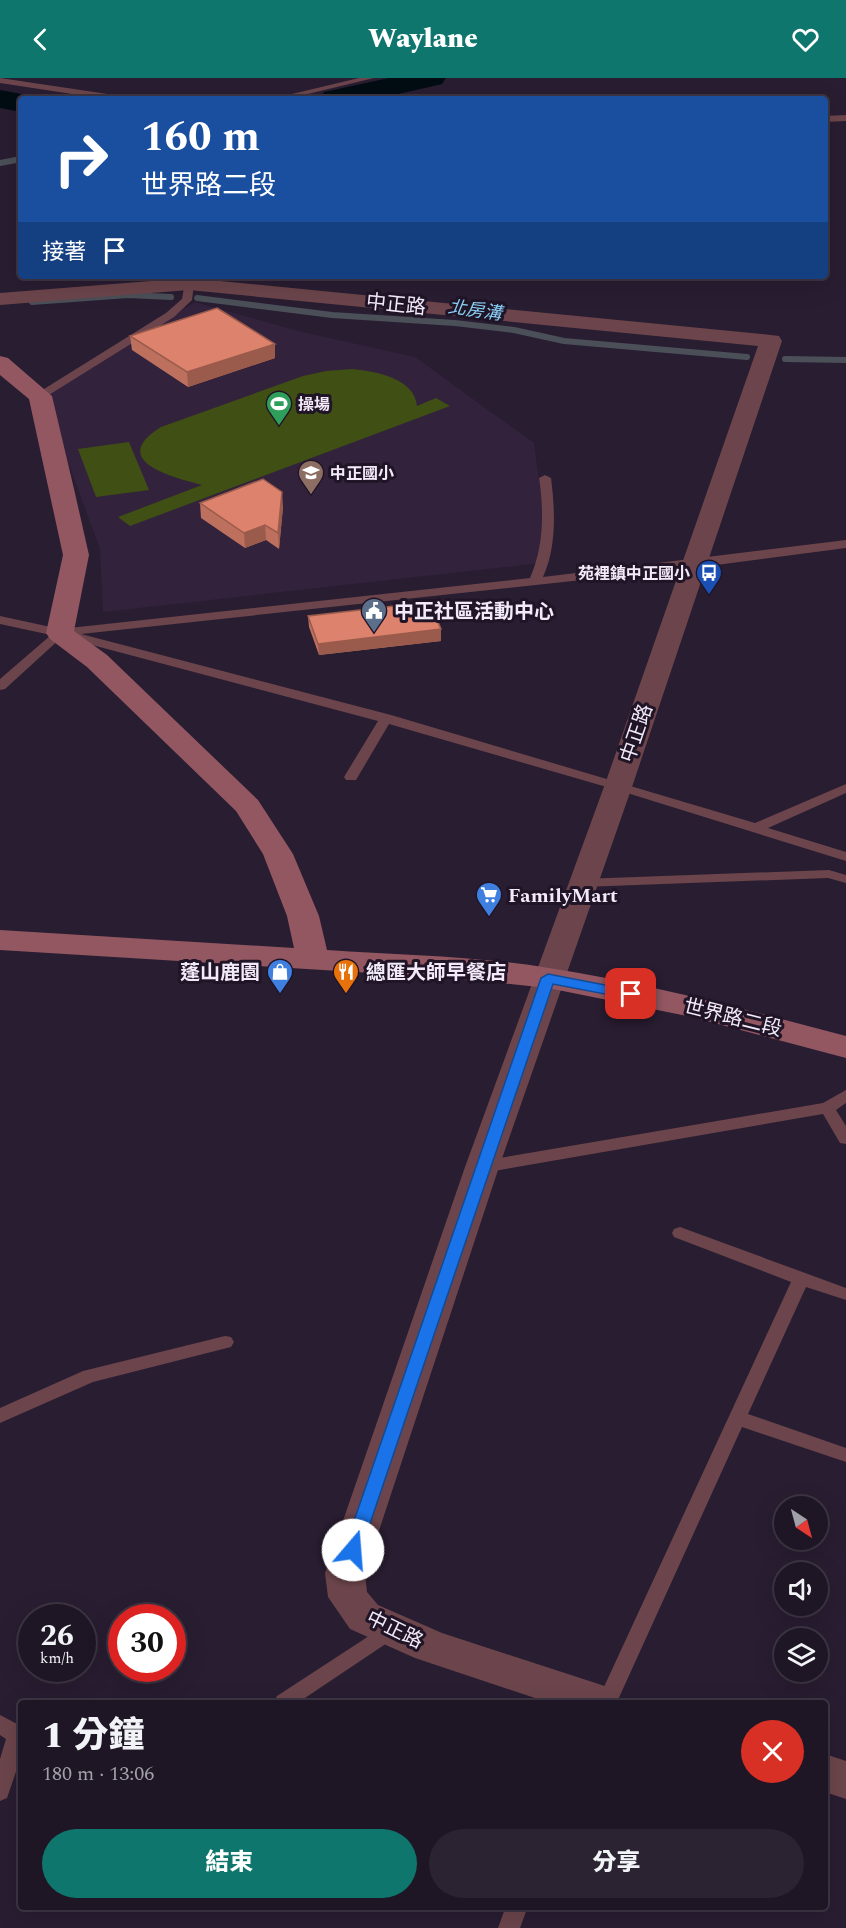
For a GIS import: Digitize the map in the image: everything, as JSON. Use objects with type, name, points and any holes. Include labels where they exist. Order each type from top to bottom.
[{"type":"street","name":"中正路","points":[[0,299],[189,284],[771,341],[619,784],[482,1167],[345,1573],[348,1597],[364,1617],[430,1646],[593,1700]]},
{"type":"street","points":[[0,363],[40,396],[76,555],[60,633],[97,661],[247,806],[278,854],[303,916],[313,959]]},
{"type":"street","name":"世界路二段","points":[[0,940],[453,968],[548,978],[693,1006],[846,1047]]},
{"type":"street","points":[[828,1774],[846,1780]]},
{"type":"lane","points":[[289,96],[370,78]]},
{"type":"lane","points":[[0,80],[102,96]]},
{"type":"lane","points":[[828,119],[846,118]]},
{"type":"lane","points":[[40,396],[170,315],[187,300],[189,284]]},
{"type":"lane","points":[[535,581],[542,568],[549,502],[545,478]]},
{"type":"lane","points":[[0,686],[60,633],[693,564],[846,544]]},
{"type":"lane","points":[[0,620],[60,633],[386,718],[619,784],[846,857]]},
{"type":"lane","points":[[351,777],[386,718]]},
{"type":"lane","points":[[756,828],[846,788]]},
{"type":"lane","points":[[582,884],[829,874],[846,879]]},
{"type":"lane","points":[[482,1167],[827,1108],[846,1095]]},
{"type":"lane","points":[[827,1108],[846,1139]]},
{"type":"lane","points":[[680,1233],[846,1294]]},
{"type":"lane","points":[[608,1700],[801,1279]]},
{"type":"lane","points":[[0,1416],[89,1376],[225,1342]]},
{"type":"lane","points":[[738,1418],[846,1455]]},
{"type":"lane","points":[[287,1700],[392,1629]]},
{"type":"lane","points":[[0,1724],[18,1736]]},
{"type":"lane","points":[[0,1792],[18,1740]]},
{"type":"lane","points":[[828,1766],[846,1764]]},
{"type":"lane","points":[[509,1928],[516,1910]]},
{"type":"shaded area","name":"中正國小","points":[[195,302],[298,331],[415,357],[534,443],[550,562],[103,612],[100,549],[44,397]]},
{"type":"green space","points":[[352,369],[382,374],[401,383],[415,396],[417,406],[436,398],[450,406],[130,526],[118,517],[202,485],[163,473],[143,459],[140,450],[146,439],[161,427],[303,376]]},
{"type":"green space","points":[[129,442],[149,490],[96,497],[78,449]]},
{"type":"building","points":[[217,308],[275,344],[187,372],[130,336]]},
{"type":"building","points":[[263,479],[282,492],[278,533],[265,525],[244,533],[200,503]]},
{"type":"building","points":[[429,602],[441,629],[318,644],[308,616]]},
{"type":"waterway","points":[[349,96],[431,78]]},
{"type":"waterway","points":[[0,99],[18,102]]},
{"type":"waterway","points":[[0,163],[18,160]]},
{"type":"waterway","name":"北房溝","points":[[32,302],[128,295],[171,297]]},
{"type":"waterway","name":"北房溝","points":[[197,298],[332,315],[455,323],[514,330],[564,341],[747,357]]},
{"type":"waterway","name":"北房溝","points":[[785,359],[846,360]]},
{"type":"place","name":"操場","points":[[279,427]]},
{"type":"place","name":"中正國小","points":[[311,496]]},
{"type":"place","name":"苑裡鎮中正國小","points":[[709,596]]},
{"type":"place","name":"中正社區活動中心","points":[[374,634]]},
{"type":"place","name":"FamilyMart","points":[[489,918]]},
{"type":"place","name":"蓬山鹿園","points":[[280,995]]},
{"type":"place","name":"總匯大師早餐店","points":[[346,995]]},
{"type":"route","points":[[353,1550],[548,978],[631,994]]}]
